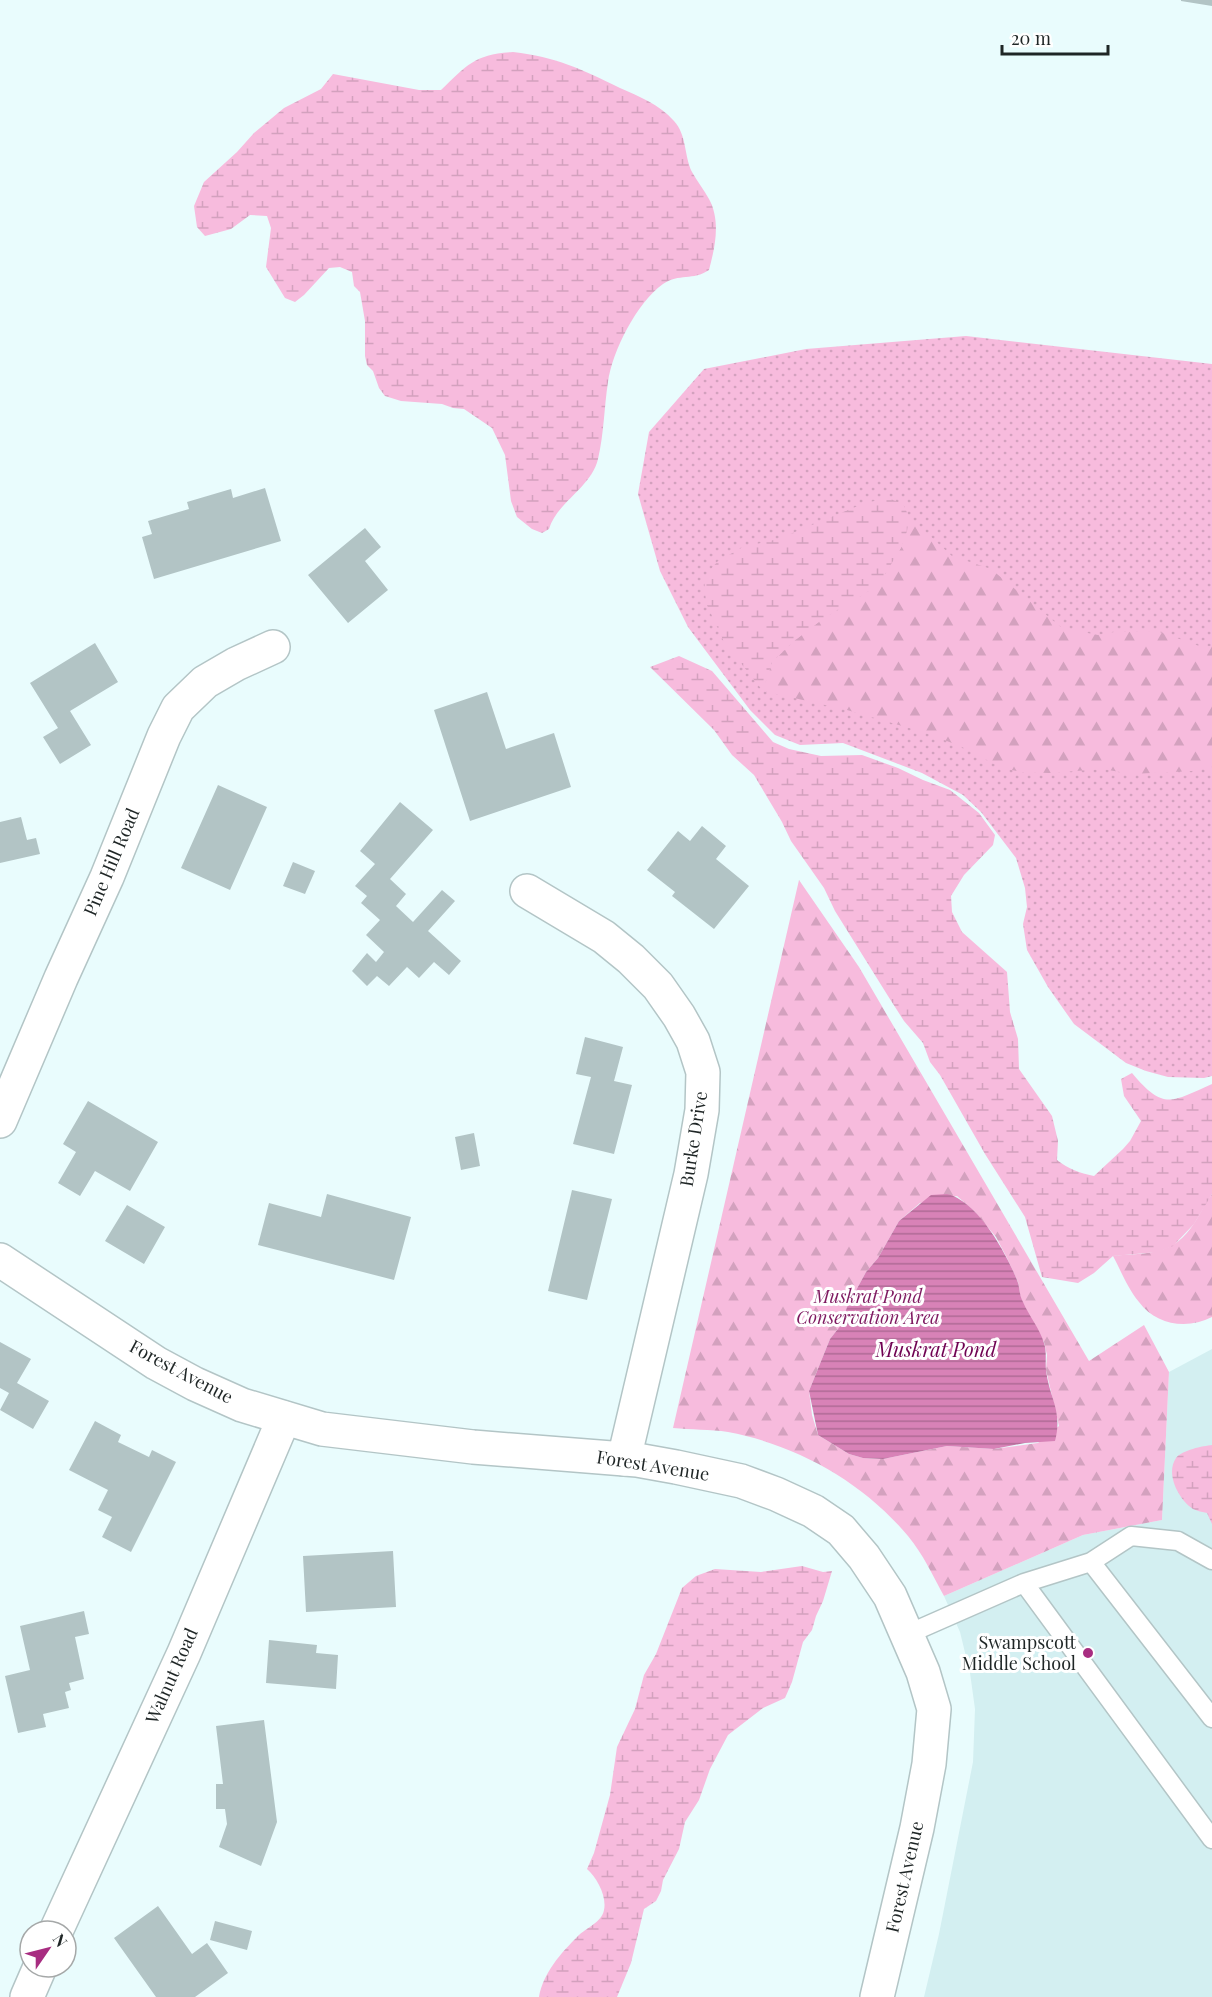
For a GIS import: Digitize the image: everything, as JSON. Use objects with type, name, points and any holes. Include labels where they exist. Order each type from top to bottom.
[{"type":"street","name":"Pine Hill Road","points":[[0,1121],[178,708],[205,682],[273,646]]},
{"type":"street","name":"Burke Drive","points":[[527,891],[604,938],[631,959],[657,986],[684,1024],[693,1041],[703,1072],[702,1110],[691,1174],[624,1459]]},
{"type":"street","name":"Forest Avenue","points":[[0,1260],[156,1363],[232,1401],[284,1418],[332,1430],[473,1447],[624,1459],[676,1467],[741,1481],[776,1494],[813,1511],[841,1530],[864,1557],[890,1596],[923,1672],[934,1709],[929,1764],[917,1828],[877,1997]]},
{"type":"street","name":"Walnut Road","points":[[62,1919],[184,1653],[284,1418]]},
{"type":"street","points":[[27,1997],[35,1979]]},
{"type":"lane","points":[[908,1634],[1024,1583],[1091,1562],[1131,1536],[1178,1541],[1212,1560]]},
{"type":"lane","points":[[1091,1562],[1212,1718]]},
{"type":"lane","points":[[1024,1583],[1212,1839]]},
{"type":"shaded area","name":"Swampscott Middle School","points":[[1212,1349],[1212,1997],[924,1997],[939,1934],[973,1762],[975,1709],[970,1673],[960,1632],[944,1596],[1083,1535],[1162,1520],[1169,1372]]},
{"type":"green space","points":[[513,52],[542,57],[580,70],[649,101],[668,115],[681,133],[689,166],[713,207],[716,225],[709,270],[663,284],[644,303],[627,329],[610,370],[600,450],[594,469],[582,487],[553,519],[549,529],[542,533],[532,529],[517,517],[511,501],[505,455],[492,428],[464,409],[442,404],[401,401],[385,396],[379,388],[373,371],[367,365],[365,321],[360,292],[354,286],[352,272],[340,267],[329,268],[295,302],[285,298],[266,267],[271,228],[267,216],[250,215],[231,229],[205,236],[197,227],[194,206],[204,182],[254,133],[284,108],[321,89],[333,74],[419,90],[441,90],[472,62],[489,55]]},
{"type":"green space","points":[[966,336],[1212,364],[1212,1076],[1204,1078],[1168,1077],[1146,1071],[1126,1063],[1074,1024],[1048,987],[1027,950],[1023,924],[1027,907],[1025,888],[1016,858],[981,812],[963,795],[922,773],[843,743],[800,745],[775,735],[750,710],[688,627],[660,571],[638,494],[649,432],[704,369],[806,349]]},
{"type":"green space","points":[[888,498],[903,504],[909,517],[902,546],[881,581],[869,591],[824,618],[794,641],[772,662],[763,691],[724,642],[706,603],[704,577],[718,561],[743,547],[778,539],[865,503]]},
{"type":"green space","points":[[909,517],[952,556],[991,569],[1062,628],[1098,635],[1114,632],[1157,631],[1202,647],[1212,646],[1212,767],[1192,771],[1131,774],[1103,769],[1049,773],[1021,772],[1002,768],[960,746],[923,732],[847,710],[763,691],[772,662],[794,641],[824,618],[869,591],[881,581],[902,546]]},
{"type":"green space","points":[[679,656],[712,671],[773,742],[789,749],[821,756],[862,755],[950,790],[979,813],[995,835],[993,845],[964,875],[951,896],[952,912],[962,932],[1007,972],[1010,1012],[1018,1039],[1019,1069],[1052,1116],[1058,1141],[1057,1160],[1074,1170],[1094,1176],[1130,1141],[1141,1121],[1124,1096],[1121,1079],[1132,1073],[1152,1093],[1169,1100],[1212,1084],[1212,1194],[1194,1224],[1173,1246],[1158,1252],[1113,1256],[1094,1273],[1078,1283],[1042,1277],[1025,1217],[930,1062],[923,1043],[904,1021],[888,996],[835,911],[824,888],[791,841],[754,775],[732,755],[714,730],[650,667]]},
{"type":"green space","name":"Muskrat Pond Conservation Area","points":[[799,880],[859,967],[1089,1361],[1144,1325],[1169,1372],[1162,1520],[1083,1535],[944,1596],[928,1565],[908,1536],[871,1499],[827,1469],[803,1456],[754,1438],[721,1431],[673,1428]],"holes":[[[957,1196],[975,1212],[996,1237],[1018,1282],[1021,1300],[1044,1342],[1047,1355],[1046,1370],[1059,1426],[1038,1443],[994,1449],[947,1446],[883,1459],[863,1458],[849,1454],[818,1435],[812,1415],[809,1391],[830,1339],[841,1325],[847,1307],[866,1272],[878,1258],[899,1221],[920,1203]]]},
{"type":"green space","points":[[1212,1194],[1212,1317],[1182,1324],[1163,1320],[1146,1310],[1139,1302],[1113,1256],[1159,1251],[1178,1242],[1195,1222]]},
{"type":"green space","points":[[1212,1445],[1212,1524],[1207,1513],[1193,1509],[1183,1499],[1175,1486],[1172,1471],[1173,1464],[1179,1455]]},
{"type":"green space","points":[[802,1566],[823,1572],[832,1571],[812,1630],[803,1642],[792,1682],[785,1698],[763,1708],[728,1735],[710,1769],[699,1800],[685,1822],[679,1849],[663,1880],[661,1891],[656,1901],[644,1909],[631,1963],[617,1997],[539,1997],[544,1980],[559,1956],[603,1914],[605,1905],[603,1893],[598,1882],[587,1869],[594,1853],[610,1795],[617,1747],[635,1709],[644,1675],[656,1654],[682,1588],[696,1576],[715,1569],[761,1572]]},
{"type":"water","name":"Muskrat Pond","points":[[947,1194],[958,1199],[980,1217],[1006,1256],[1017,1280],[1022,1299],[1045,1346],[1046,1370],[1057,1421],[1055,1441],[1025,1443],[994,1449],[947,1446],[883,1459],[863,1458],[849,1454],[818,1435],[809,1391],[830,1339],[841,1325],[847,1307],[866,1272],[878,1258],[899,1221],[931,1195]]},
{"type":"building","points":[[1212,0],[1212,6],[1181,1]]},
{"type":"building","points":[[265,488],[281,541],[154,579],[142,537],[152,534],[148,521],[189,509],[187,502],[231,489],[233,498]]},
{"type":"building","points":[[365,528],[381,547],[365,561],[388,590],[348,623],[308,575]]},
{"type":"building","points":[[95,643],[118,682],[70,711],[91,745],[60,764],[43,737],[58,728],[30,683]]},
{"type":"building","points":[[487,692],[506,749],[554,733],[571,787],[470,821],[434,710]]},
{"type":"building","points":[[218,785],[267,807],[230,890],[181,868]]},
{"type":"building","points":[[400,802],[433,830],[390,879],[406,894],[396,906],[413,922],[442,890],[455,901],[428,931],[461,961],[449,975],[434,962],[419,978],[407,967],[389,986],[377,976],[367,986],[352,971],[367,953],[376,962],[384,952],[366,935],[380,920],[361,903],[367,896],[355,886],[375,864],[360,851]]},
{"type":"building","points":[[21,817],[27,840],[36,838],[40,854],[0,863],[0,822]]},
{"type":"building","points":[[702,826],[726,846],[716,859],[749,886],[714,929],[672,896],[675,892],[647,870],[678,831],[690,841]]},
{"type":"building","points":[[293,862],[315,871],[305,894],[283,886]]},
{"type":"building","points":[[585,1037],[623,1047],[614,1081],[632,1085],[614,1154],[573,1144],[591,1077],[576,1074]]},
{"type":"building","points":[[88,1101],[158,1142],[130,1191],[95,1171],[80,1196],[58,1183],[76,1152],[63,1144]]},
{"type":"building","points":[[474,1133],[480,1166],[461,1170],[455,1137]]},
{"type":"building","points":[[572,1190],[612,1199],[587,1300],[548,1291]]},
{"type":"building","points":[[327,1194],[411,1217],[394,1280],[258,1245],[269,1203],[321,1217]]},
{"type":"building","points":[[127,1205],[165,1227],[144,1264],[105,1241]]},
{"type":"building","points":[[0,1342],[31,1359],[17,1383],[49,1401],[33,1429],[0,1410],[9,1393],[0,1388]]},
{"type":"building","points":[[95,1421],[121,1435],[118,1442],[149,1457],[152,1450],[176,1462],[131,1552],[102,1537],[112,1517],[98,1510],[108,1490],[69,1470]]},
{"type":"building","points":[[393,1551],[396,1607],[306,1612],[303,1556]]},
{"type":"building","points":[[84,1611],[89,1634],[75,1637],[84,1679],[69,1683],[71,1690],[65,1692],[69,1708],[43,1714],[46,1727],[18,1733],[5,1676],[30,1670],[20,1626]]},
{"type":"building","points":[[269,1640],[317,1645],[316,1653],[338,1655],[336,1689],[266,1683]]},
{"type":"building","points":[[264,1720],[277,1822],[261,1866],[219,1847],[227,1824],[225,1809],[216,1809],[216,1784],[223,1784],[216,1726]]},
{"type":"building","points":[[158,1906],[192,1954],[207,1943],[228,1973],[195,1997],[156,1997],[114,1938]]},
{"type":"building","points":[[215,1921],[252,1931],[247,1950],[210,1940]]},
{"type":"place","name":"Swampscott Middle School","points":[[1088,1653]]}]
